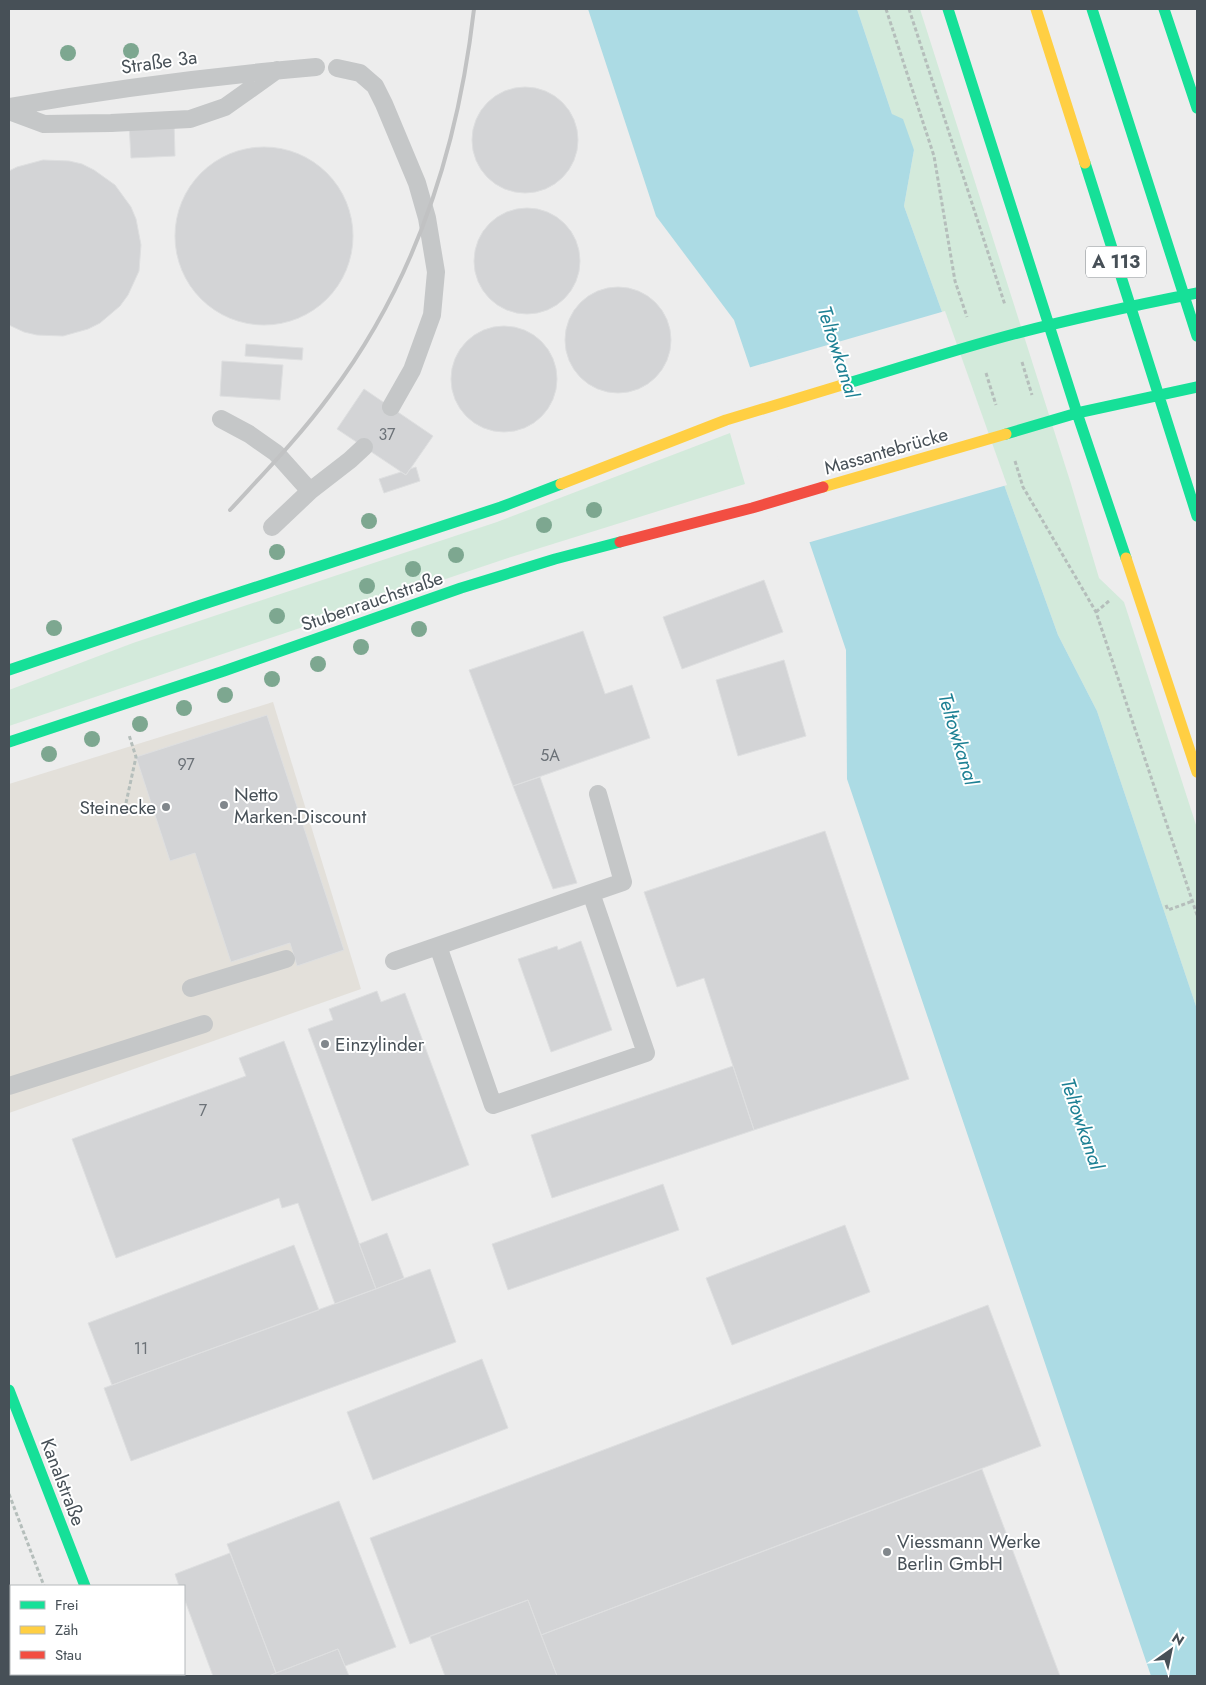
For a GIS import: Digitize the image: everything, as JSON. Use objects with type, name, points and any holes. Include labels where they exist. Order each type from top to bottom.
[{"type":"main road","points":[[948,9],[1077,413],[1197,772]]},
{"type":"main road","name":"A 113","points":[[1036,9],[1197,516]]},
{"type":"main road","name":"A 113","points":[[1092,9],[1197,336]]},
{"type":"main road","points":[[1164,9],[1197,108]]},
{"type":"main road","points":[[9,670],[201,604],[501,507],[726,420],[1003,338],[1104,312],[1197,293]]},
{"type":"main road","points":[[1077,413],[1197,387]]},
{"type":"main road","name":"Massantebrücke","points":[[752,508],[1077,413]]},
{"type":"main road","name":"Stubenrauchstraße","points":[[9,742],[224,671],[461,588],[555,559],[752,508]]},
{"type":"main road","name":"Kanalstraße","points":[[9,1390],[84,1585]]},
{"type":"lane","name":"Straße 3a","points":[[9,107],[72,96],[222,75],[316,67]]},
{"type":"lane","points":[[337,68],[360,73],[374,86],[384,104],[417,183],[427,218],[436,272],[432,315],[412,370],[390,407]]},
{"type":"lane","points":[[9,111],[44,124],[190,119],[226,107],[276,70]]},
{"type":"lane","points":[[220,419],[249,434],[279,456],[310,491]]},
{"type":"lane","points":[[272,527],[310,491],[364,447]]},
{"type":"lane","points":[[394,960],[623,882],[598,794]]},
{"type":"lane","points":[[438,946],[493,1105],[646,1052],[591,893]]},
{"type":"lane","points":[[191,988],[286,959]]},
{"type":"lane","points":[[9,1086],[204,1024]]},
{"type":"path","points":[[909,9],[1000,285],[1006,309]]},
{"type":"path","points":[[1022,360],[1034,402]]},
{"type":"path","points":[[1096,612],[1197,915]]},
{"type":"path","points":[[126,803],[136,757],[128,735]]},
{"type":"path","points":[[1166,905],[1168,910],[1193,902]]},
{"type":"path","points":[[9,1494],[44,1585]]},
{"type":"shaded area","points":[[273,702],[361,989],[9,1113],[9,784]]},
{"type":"green space","points":[[857,9],[920,9],[1099,578],[1124,602],[1197,828],[1197,1009],[1097,711],[1058,635],[904,206],[914,150],[892,114]]},
{"type":"green space","points":[[730,433],[745,484],[508,558],[9,726],[9,690],[133,643],[497,522]]},
{"type":"water","name":"Teltowkanal","points":[[588,9],[857,9],[892,114],[903,119],[914,150],[904,206],[1058,635],[1097,711],[1197,1009],[1197,1676],[1151,1676],[847,779],[846,650],[734,320],[656,216]]},
{"type":"pier","points":[[945,311],[1007,485],[807,543],[748,368]]},
{"type":"building","points":[[525,87],[545,91],[562,103],[574,120],[578,140],[574,160],[562,177],[545,189],[525,193],[505,189],[488,177],[476,160],[472,140],[476,120],[488,103],[505,91]]},
{"type":"building","points":[[174,121],[175,156],[131,158],[129,123]]},
{"type":"building","points":[[264,147],[298,154],[313,162],[327,173],[338,187],[346,202],[353,236],[346,270],[338,285],[327,299],[313,310],[298,318],[264,325],[230,318],[215,310],[201,299],[190,285],[182,270],[175,236],[182,202],[190,187],[201,173],[215,162],[230,154]]},
{"type":"building","points":[[43,160],[69,161],[82,164],[115,185],[131,207],[136,219],[141,245],[139,271],[128,295],[120,306],[100,323],[88,329],[63,336],[37,335],[24,332],[9,325],[9,171]]},
{"type":"building","points":[[527,208],[547,212],[565,223],[576,241],[580,261],[576,281],[565,299],[547,310],[527,314],[507,310],[489,299],[478,281],[474,261],[478,241],[489,223],[507,212]]},
{"type":"building","points":[[618,287],[638,291],[656,302],[667,320],[671,340],[667,360],[656,378],[638,389],[618,393],[598,389],[580,378],[569,360],[565,340],[569,320],[580,302],[598,291]]},
{"type":"building","points":[[504,326],[524,330],[542,341],[553,359],[557,379],[553,399],[542,417],[524,428],[504,432],[484,428],[466,417],[455,399],[451,379],[455,359],[466,341],[484,330]]},
{"type":"building","points":[[246,344],[303,348],[302,360],[245,356]]},
{"type":"building","points":[[222,361],[283,365],[280,400],[220,396]]},
{"type":"building","points":[[364,389],[433,436],[406,475],[337,429]]},
{"type":"building","points":[[416,467],[420,481],[384,493],[379,479],[401,472],[406,475],[410,469]]},
{"type":"building","points":[[764,580],[783,632],[682,669],[663,617]]},
{"type":"building","points":[[583,631],[605,694],[632,685],[650,738],[513,786],[469,670]]},
{"type":"building","points":[[784,660],[806,736],[738,756],[716,680]]},
{"type":"building","name":"Netto Marken-Discount","points":[[267,715],[344,950],[297,966],[290,943],[231,962],[195,853],[170,861],[136,757]]},
{"type":"building","points":[[540,777],[577,883],[553,889],[513,786]]},
{"type":"building","points":[[825,831],[909,1079],[754,1130],[704,978],[677,987],[644,892]]},
{"type":"building","points":[[581,941],[612,1030],[551,1052],[518,959],[557,946],[558,950]]},
{"type":"building","points":[[377,991],[381,1002],[405,993],[469,1165],[372,1201],[308,1029],[333,1020],[329,1009]]},
{"type":"building","points":[[284,1041],[376,1289],[335,1304],[298,1203],[282,1208],[279,1198],[116,1258],[72,1139],[246,1076],[239,1058]]},
{"type":"building","points":[[733,1066],[754,1130],[552,1198],[531,1135]]},
{"type":"building","points":[[663,1184],[679,1230],[508,1290],[492,1244]]},
{"type":"building","points":[[845,1225],[870,1292],[732,1345],[706,1278]]},
{"type":"building","points":[[387,1233],[404,1278],[376,1289],[359,1244]]},
{"type":"building","points":[[294,1245],[319,1310],[112,1385],[88,1323]]},
{"type":"building","points":[[430,1269],[456,1342],[131,1461],[104,1388]]},
{"type":"building","points":[[988,1305],[1041,1446],[541,1635],[528,1600],[410,1644],[370,1538]]},
{"type":"building","points":[[482,1359],[508,1428],[373,1480],[347,1412]]},
{"type":"building","name":"Viessmann Werke Berlin GmbH","points":[[982,1469],[1060,1676],[557,1676],[541,1635]]},
{"type":"building","points":[[339,1501],[396,1647],[345,1666],[338,1649],[276,1673],[227,1544]]},
{"type":"building","points":[[230,1553],[276,1673],[269,1676],[213,1676],[185,1601],[185,1585],[179,1585],[175,1574]]},
{"type":"building","points":[[528,1600],[557,1676],[445,1676],[430,1636]]},
{"type":"building","points":[[9,1610],[10,1662],[9,1662]]},
{"type":"building","points":[[338,1649],[349,1676],[269,1676],[276,1673]]},
{"type":"railway","points":[[230,510],[282,454],[330,395],[360,351],[387,306],[409,260],[428,212],[444,163],[467,61],[474,9]]},
{"type":"traffic: fast","points":[[948,9],[1077,413],[1126,558]]},
{"type":"traffic: fast","points":[[1092,9],[1197,336]]},
{"type":"traffic: fast","points":[[1164,9],[1197,108]]},
{"type":"traffic: fast","points":[[1085,163],[1197,516]]},
{"type":"traffic: fast","points":[[842,385],[1014,334],[1197,293]]},
{"type":"traffic: fast","points":[[1006,434],[1077,413],[1197,387]]},
{"type":"traffic: fast","points":[[9,670],[501,507],[561,484]]},
{"type":"traffic: fast","points":[[9,742],[224,671],[461,588],[555,559],[620,542]]},
{"type":"traffic: fast","points":[[9,1390],[85,1585]]},
{"type":"traffic: slow","points":[[1036,9],[1085,163]]},
{"type":"traffic: slow","points":[[561,484],[726,420],[842,385]]},
{"type":"traffic: slow","points":[[823,487],[1006,434]]},
{"type":"traffic: slow","points":[[1126,558],[1197,772]]},
{"type":"traffic: jam","points":[[620,542],[752,508],[823,487]]},
{"type":"place","name":"Netto Marken-Discount","points":[[224,805]]},
{"type":"place","name":"Steinecke","points":[[166,807]]},
{"type":"place","name":"Einzylinder","points":[[325,1044]]},
{"type":"place","name":"Viessmann Werke Berlin GmbH","points":[[887,1552]]}]
